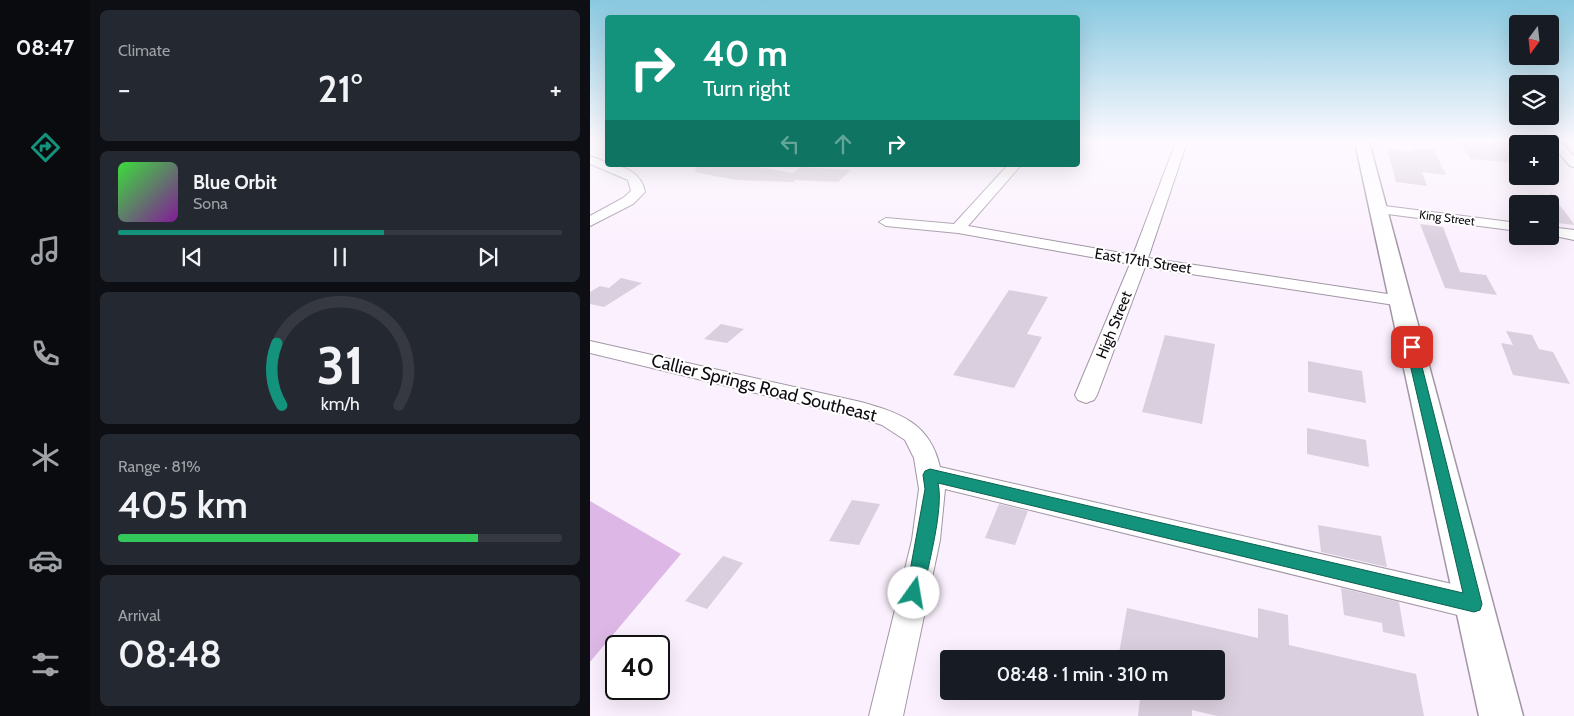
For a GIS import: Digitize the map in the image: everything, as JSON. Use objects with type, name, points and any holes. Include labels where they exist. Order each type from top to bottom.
[{"type":"main road","points":[[1369,175],[1501,716]]},
{"type":"street","points":[[590,222],[628,201],[638,192],[637,183],[633,177],[629,175]]},
{"type":"street","points":[[958,229],[1006,175]]},
{"type":"street","name":"High Street","points":[[1086,395],[1139,261],[1170,175]]},
{"type":"street","name":"King Street","points":[[1377,209],[1509,226]]},
{"type":"street","name":"East 17th Street","points":[[886,222],[958,229],[1139,261],[1401,301]]},
{"type":"street","points":[[1559,232],[1574,235]]},
{"type":"street","name":"Callier Springs Road Southeast","points":[[590,347],[784,391],[890,419],[913,434],[926,458],[932,489],[926,540],[886,716]]},
{"type":"street","points":[[930,475],[1474,604]]},
{"type":"shaded area","points":[[590,501],[681,554],[613,635],[605,635],[605,644],[590,662]]},
{"type":"building","points":[[712,175],[845,175],[838,182],[736,180]]},
{"type":"building","points":[[1394,175],[1423,175],[1427,186],[1396,182]]},
{"type":"building","points":[[1559,204],[1574,224],[1559,223]]},
{"type":"building","points":[[1420,224],[1443,227],[1460,272],[1486,275],[1497,295],[1445,288]]},
{"type":"building","points":[[621,278],[642,283],[604,307],[590,304],[590,292],[600,286],[609,288]]},
{"type":"building","points":[[1009,290],[1048,297],[1027,334],[1042,337],[1014,388],[953,375]]},
{"type":"building","points":[[721,324],[744,329],[727,343],[704,339]]},
{"type":"building","points":[[1506,331],[1532,335],[1539,349],[1553,352],[1570,384],[1513,375],[1501,343],[1513,345]]},
{"type":"building","points":[[1165,335],[1215,344],[1202,424],[1142,412]]},
{"type":"building","points":[[1308,361],[1362,371],[1366,403],[1308,392]]},
{"type":"building","points":[[1307,428],[1366,440],[1369,467],[1307,454]]},
{"type":"building","points":[[852,500],[880,504],[859,545],[829,541]]},
{"type":"building","points":[[999,504],[1028,511],[1015,545],[985,538]]},
{"type":"building","points":[[1318,525],[1381,536],[1387,567],[1321,552]]},
{"type":"building","points":[[723,556],[743,563],[707,609],[685,601]]},
{"type":"building","points":[[1341,588],[1399,602],[1405,637],[1383,632],[1382,623],[1344,615]]},
{"type":"building","points":[[1127,608],[1258,638],[1258,608],[1288,615],[1289,645],[1416,674],[1424,716],[1217,716],[1192,710],[1192,716],[1138,716],[1140,700],[1225,700],[1225,650],[1120,650]]},
{"type":"route","points":[[914,593],[926,540],[932,489],[930,475],[1474,604],[1412,347]]}]
